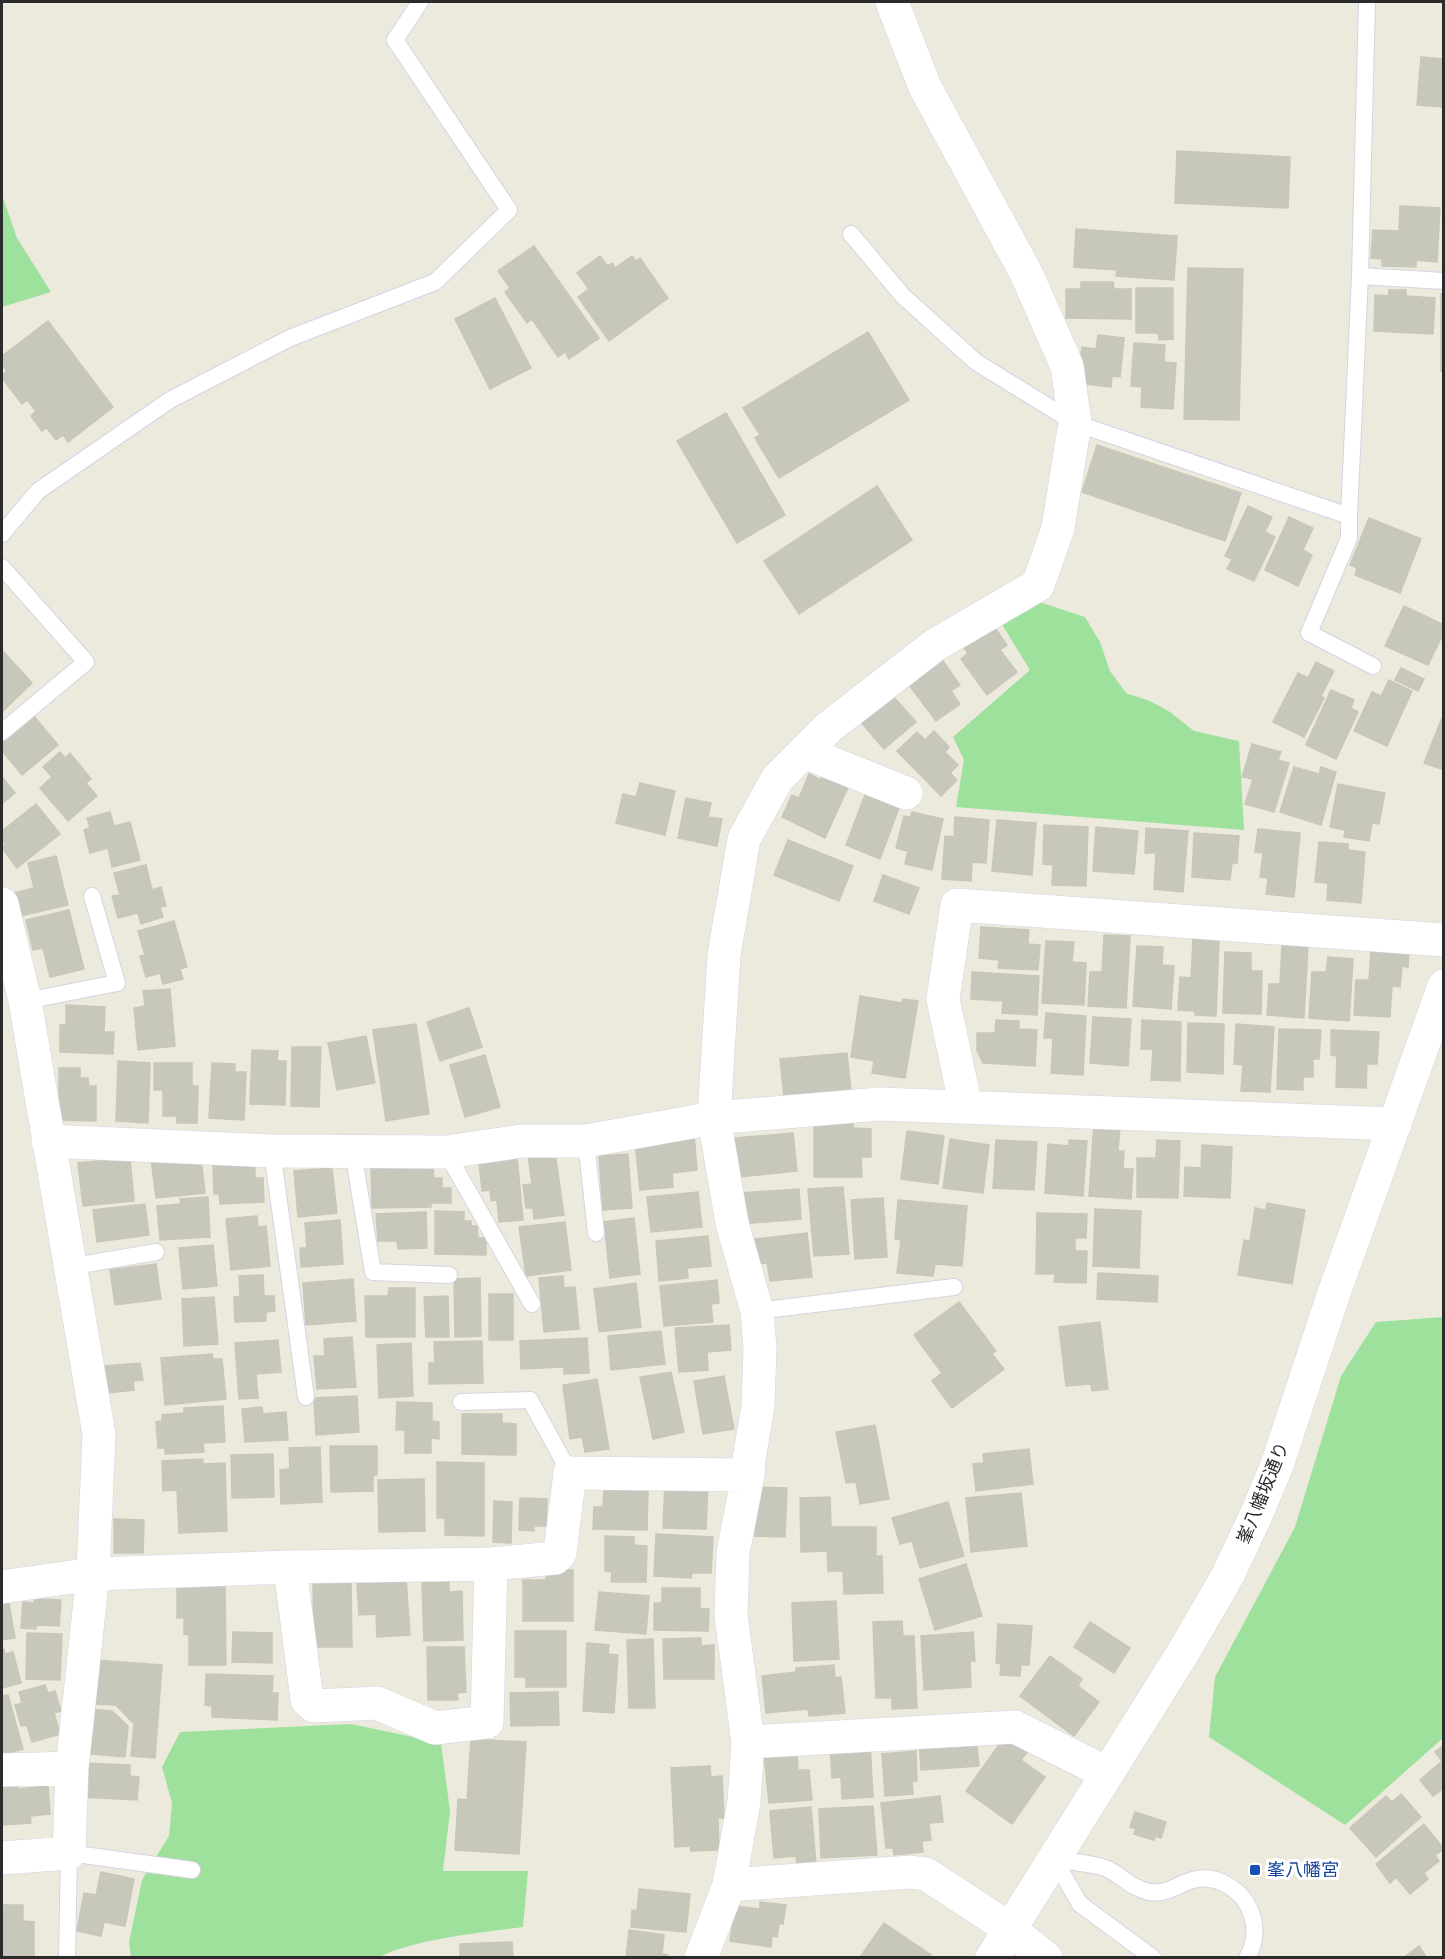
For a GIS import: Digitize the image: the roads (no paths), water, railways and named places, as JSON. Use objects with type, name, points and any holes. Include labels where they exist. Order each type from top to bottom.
[{"type":"street","points":[[701,1958],[729,1885],[744,1802],[748,1742],[731,1615],[733,1553],[758,1407],[760,1348],[757,1311],[732,1223],[714,1118],[724,955],[744,839],[777,779],[829,727],[935,645],[1038,585],[1058,528],[1075,423],[1067,366],[1063,356],[1026,273],[925,87],[892,2]]},
{"type":"street","points":[[804,752],[906,793]]},
{"type":"street","points":[[2,904],[25,1001],[99,1434],[93,1574],[72,1768],[69,1853],[2,1858]]},
{"type":"street","points":[[966,1107],[943,999],[957,905],[1443,940]]},
{"type":"street","name":"峯八幡坂通り","points":[[992,1958],[1184,1651],[1217,1594],[1257,1513],[1277,1465],[1443,986]]},
{"type":"street","points":[[48,1141],[272,1151],[446,1152],[522,1141],[586,1141],[714,1118],[880,1104],[1395,1124]]},
{"type":"street","points":[[2,1587],[93,1574],[290,1567],[491,1564],[555,1558],[560,1552],[570,1473],[748,1475]]},
{"type":"street","points":[[290,1567],[307,1700],[314,1706],[376,1703],[435,1728],[487,1722],[491,1564]]},
{"type":"street","points":[[748,1742],[1015,1727],[1107,1773]]},
{"type":"street","points":[[2,1770],[72,1768]]},
{"type":"street","points":[[729,1885],[911,1872],[926,1874],[1010,1929],[1046,1958]]},
{"type":"lane","points":[[2,534],[38,491],[170,400],[290,338],[435,282],[509,210],[395,40],[420,2]]},
{"type":"lane","points":[[1367,2],[1360,276],[1348,516],[1349,538],[1309,633],[1373,666]]},
{"type":"lane","points":[[851,234],[903,296],[976,362],[1075,423],[1348,516]]},
{"type":"lane","points":[[1360,276],[1443,281]]},
{"type":"lane","points":[[2,567],[86,662],[2,732]]},
{"type":"lane","points":[[25,1001],[117,983],[92,896]]},
{"type":"lane","points":[[586,1141],[596,1233]]},
{"type":"lane","points":[[272,1151],[306,1397]]},
{"type":"lane","points":[[353,1152],[373,1272],[449,1275]]},
{"type":"lane","points":[[446,1152],[532,1304]]},
{"type":"lane","points":[[69,1267],[156,1252]]},
{"type":"lane","points":[[757,1311],[954,1287]]},
{"type":"lane","points":[[461,1402],[530,1400],[570,1473]]},
{"type":"lane","points":[[67,1958],[69,1853],[192,1870]]},
{"type":"lane","points":[[1054,1859],[1080,1904],[1153,1958]]},
{"type":"lane","points":[[1054,1859],[1105,1868],[1133,1887],[1152,1892],[1173,1890],[1193,1880],[1209,1879],[1225,1883],[1249,1906],[1254,1921],[1254,1939],[1247,1958]]},
{"type":"place","name":"峯八幡宮","points":[[1255,1870]]}]
